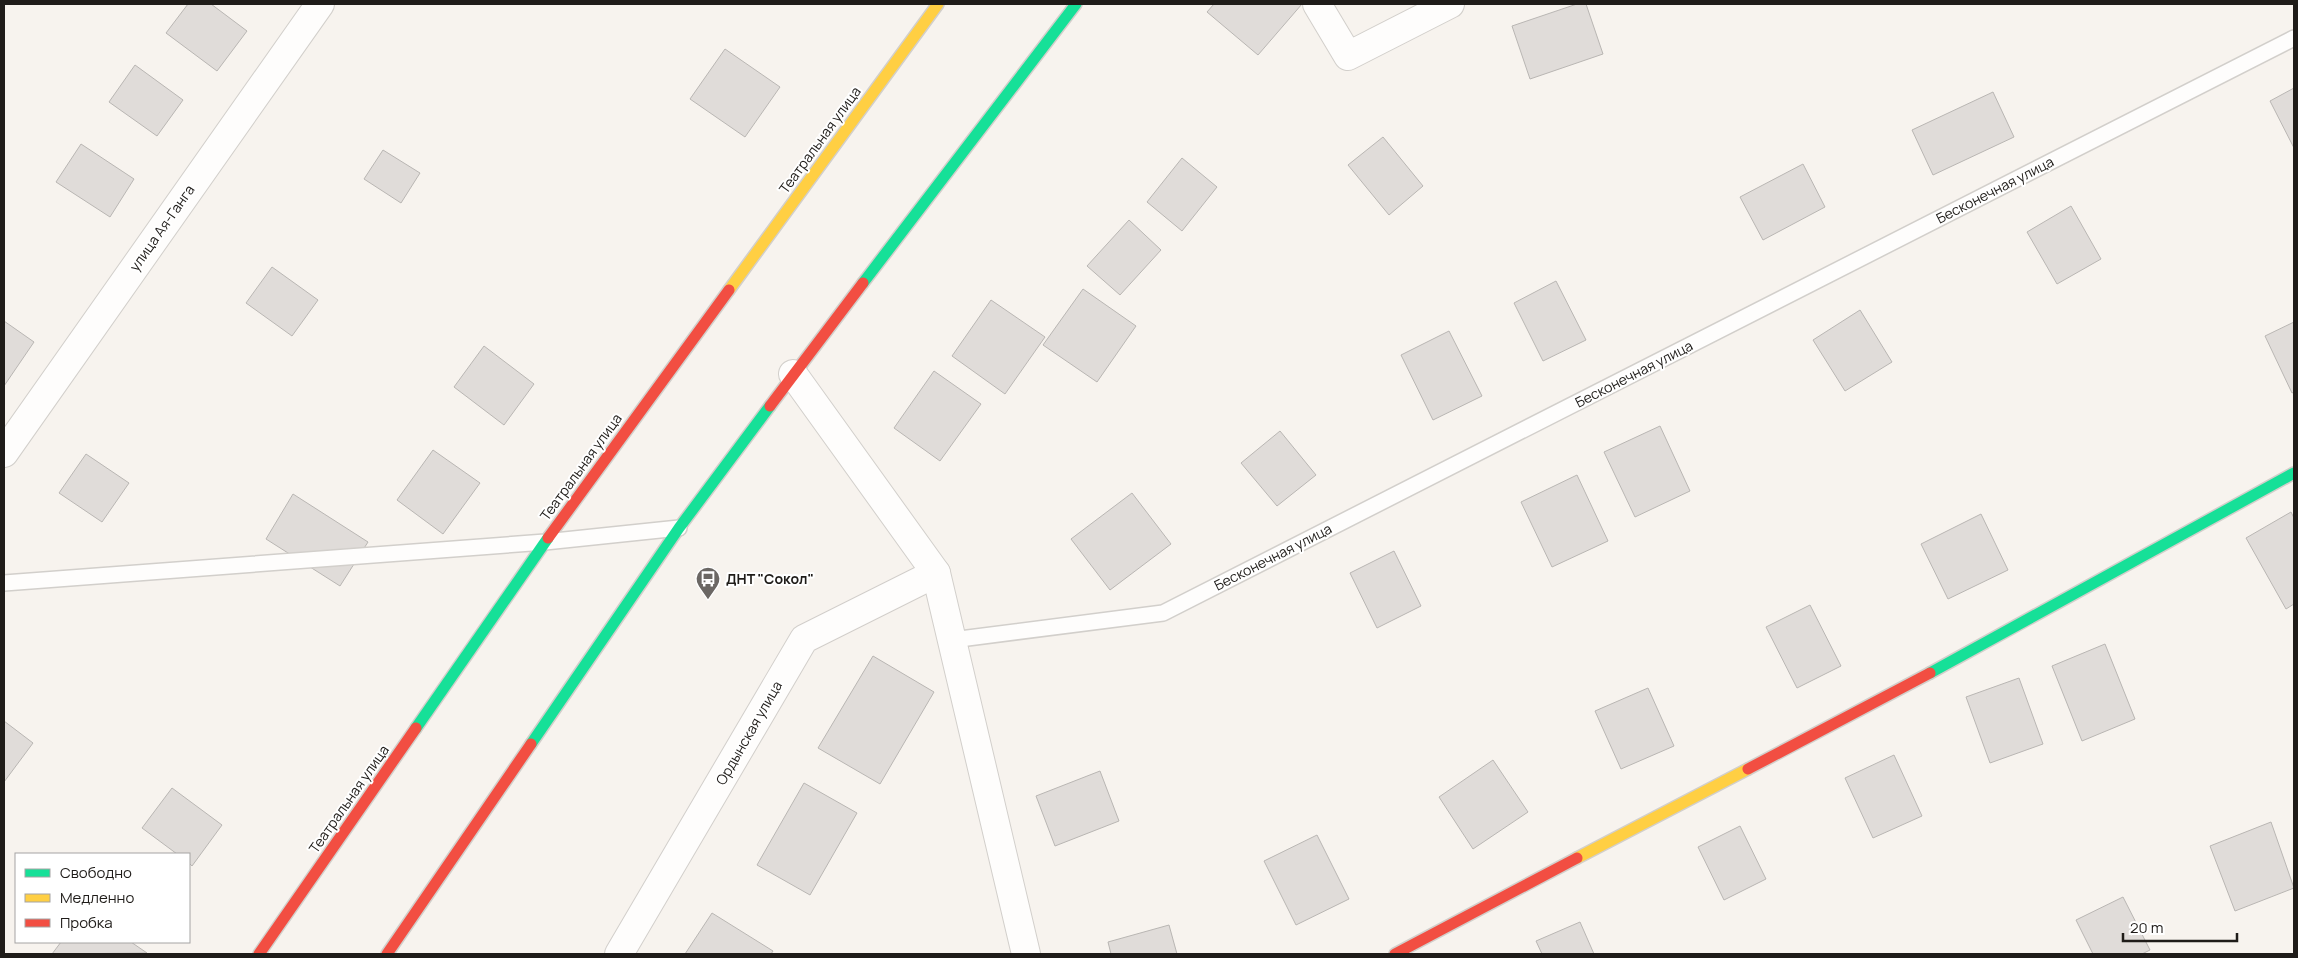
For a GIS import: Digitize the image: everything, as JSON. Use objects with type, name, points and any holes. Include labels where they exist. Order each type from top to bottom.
[{"type":"street","name":"улица Ая-Ганга","points":[[4,452],[320,4]]},
{"type":"street","name":"Театральная улица","points":[[259,954],[545,542],[938,4]]},
{"type":"street","points":[[387,954],[680,528],[793,374],[1076,4]]},
{"type":"street","points":[[1317,4],[1348,56],[1450,4]]},
{"type":"street","points":[[793,374],[936,573],[1026,954]]},
{"type":"street","points":[[1395,954],[2002,635],[2294,473]]},
{"type":"street","name":"Ордынская улица","points":[[619,954],[804,639],[936,573]]},
{"type":"lane","name":"Бесконечная улица","points":[[952,640],[1163,613],[2294,38]]},
{"type":"lane","points":[[4,583],[545,542],[680,528]]},
{"type":"building","points":[[188,4],[211,4],[247,31],[217,71],[166,33]]},
{"type":"building","points":[[1214,4],[1302,4],[1258,55],[1207,12]]},
{"type":"building","points":[[1577,4],[1586,4],[1603,54],[1530,79],[1512,26]]},
{"type":"building","points":[[725,49],[780,87],[745,137],[690,99]]},
{"type":"building","points":[[135,65],[183,100],[157,136],[109,102]]},
{"type":"building","points":[[2294,88],[2294,148],[2270,101]]},
{"type":"building","points":[[1993,92],[2014,137],[1933,175],[1912,130]]},
{"type":"building","points":[[1383,137],[1423,186],[1389,215],[1348,165]]},
{"type":"building","points":[[81,144],[134,179],[110,217],[56,182]]},
{"type":"building","points":[[383,150],[420,173],[401,203],[364,179]]},
{"type":"building","points":[[1182,158],[1217,187],[1182,231],[1147,202]]},
{"type":"building","points":[[1803,164],[1825,207],[1763,240],[1740,197]]},
{"type":"building","points":[[2071,206],[2101,259],[2057,284],[2027,232]]},
{"type":"building","points":[[1129,220],[1161,250],[1120,295],[1087,266]]},
{"type":"building","points":[[272,267],[318,300],[292,336],[246,303]]},
{"type":"building","points":[[1556,281],[1586,340],[1543,361],[1514,303]]},
{"type":"building","points":[[1083,289],[1136,326],[1097,382],[1043,345]]},
{"type":"building","points":[[991,300],[1045,337],[1005,394],[952,356]]},
{"type":"building","points":[[1860,310],[1892,362],[1845,391],[1813,340]]},
{"type":"building","points":[[4,321],[34,342],[4,386]]},
{"type":"building","points":[[2294,322],[2294,392],[2292,393],[2265,336]]},
{"type":"building","points":[[1449,331],[1482,396],[1433,420],[1401,355]]},
{"type":"building","points":[[484,346],[534,384],[504,425],[454,387]]},
{"type":"building","points":[[934,371],[981,404],[940,461],[894,428]]},
{"type":"building","points":[[1660,426],[1690,491],[1635,517],[1604,452]]},
{"type":"building","points":[[1280,431],[1316,475],[1277,506],[1241,463]]},
{"type":"building","points":[[433,450],[480,483],[443,534],[397,500]]},
{"type":"building","points":[[86,454],[129,483],[102,522],[59,493]]},
{"type":"building","points":[[1577,475],[1608,541],[1552,567],[1521,502]]},
{"type":"building","points":[[1132,493],[1171,544],[1110,590],[1071,539]]},
{"type":"building","points":[[293,494],[368,542],[340,586],[266,539]]},
{"type":"building","points":[[2291,512],[2294,518],[2294,604],[2286,609],[2246,538]]},
{"type":"building","points":[[1981,514],[2008,570],[1948,599],[1921,544]]},
{"type":"building","points":[[1394,551],[1421,606],[1377,628],[1350,573]]},
{"type":"building","points":[[1810,605],[1841,666],[1797,688],[1766,627]]},
{"type":"building","points":[[2105,644],[2135,719],[2082,741],[2052,666]]},
{"type":"building","points":[[873,656],[934,692],[880,784],[818,748]]},
{"type":"building","points":[[2019,678],[2043,744],[1990,763],[1966,697]]},
{"type":"building","points":[[1648,688],[1674,746],[1621,769],[1595,711]]},
{"type":"building","points":[[4,721],[33,743],[4,782]]},
{"type":"building","points":[[1894,755],[1922,816],[1873,838],[1845,778]]},
{"type":"building","points":[[1493,760],[1528,812],[1473,849],[1439,797]]},
{"type":"building","points":[[1100,771],[1119,821],[1055,846],[1036,796]]},
{"type":"building","points":[[804,783],[857,813],[810,895],[757,865]]},
{"type":"building","points":[[172,788],[222,825],[192,866],[190,864],[190,853],[176,853],[142,828]]},
{"type":"building","points":[[2271,822],[2294,888],[2235,911],[2210,846]]},
{"type":"building","points":[[1740,826],[1766,879],[1724,900],[1698,847]]},
{"type":"building","points":[[1317,835],[1349,899],[1296,925],[1264,861]]},
{"type":"building","points":[[2123,897],[2150,950],[2142,954],[2093,954],[2076,920]]},
{"type":"building","points":[[712,913],[773,951],[771,954],[685,954]]},
{"type":"building","points":[[1580,922],[1594,954],[1542,954],[1536,941]]},
{"type":"building","points":[[1169,925],[1177,954],[1111,954],[1108,942]]},
{"type":"building","points":[[60,943],[132,943],[147,953],[52,954]]},
{"type":"traffic: fast","points":[[863,283],[1076,4]]},
{"type":"traffic: fast","points":[[531,744],[679,528],[770,406]]},
{"type":"traffic: fast","points":[[1930,673],[2294,473]]},
{"type":"traffic: fast","points":[[416,728],[548,538]]},
{"type":"traffic: slow","points":[[729,290],[938,4]]},
{"type":"traffic: slow","points":[[1577,858],[1748,769]]},
{"type":"traffic: jam","points":[[770,406],[863,283]]},
{"type":"traffic: jam","points":[[548,538],[729,290]]},
{"type":"traffic: jam","points":[[1748,769],[1930,673]]},
{"type":"traffic: jam","points":[[259,954],[416,728]]},
{"type":"traffic: jam","points":[[387,954],[531,744]]},
{"type":"traffic: jam","points":[[1395,954],[1577,858]]},
{"type":"place","name":"ДНТ \"Сокол\"","points":[[708,600]]}]
